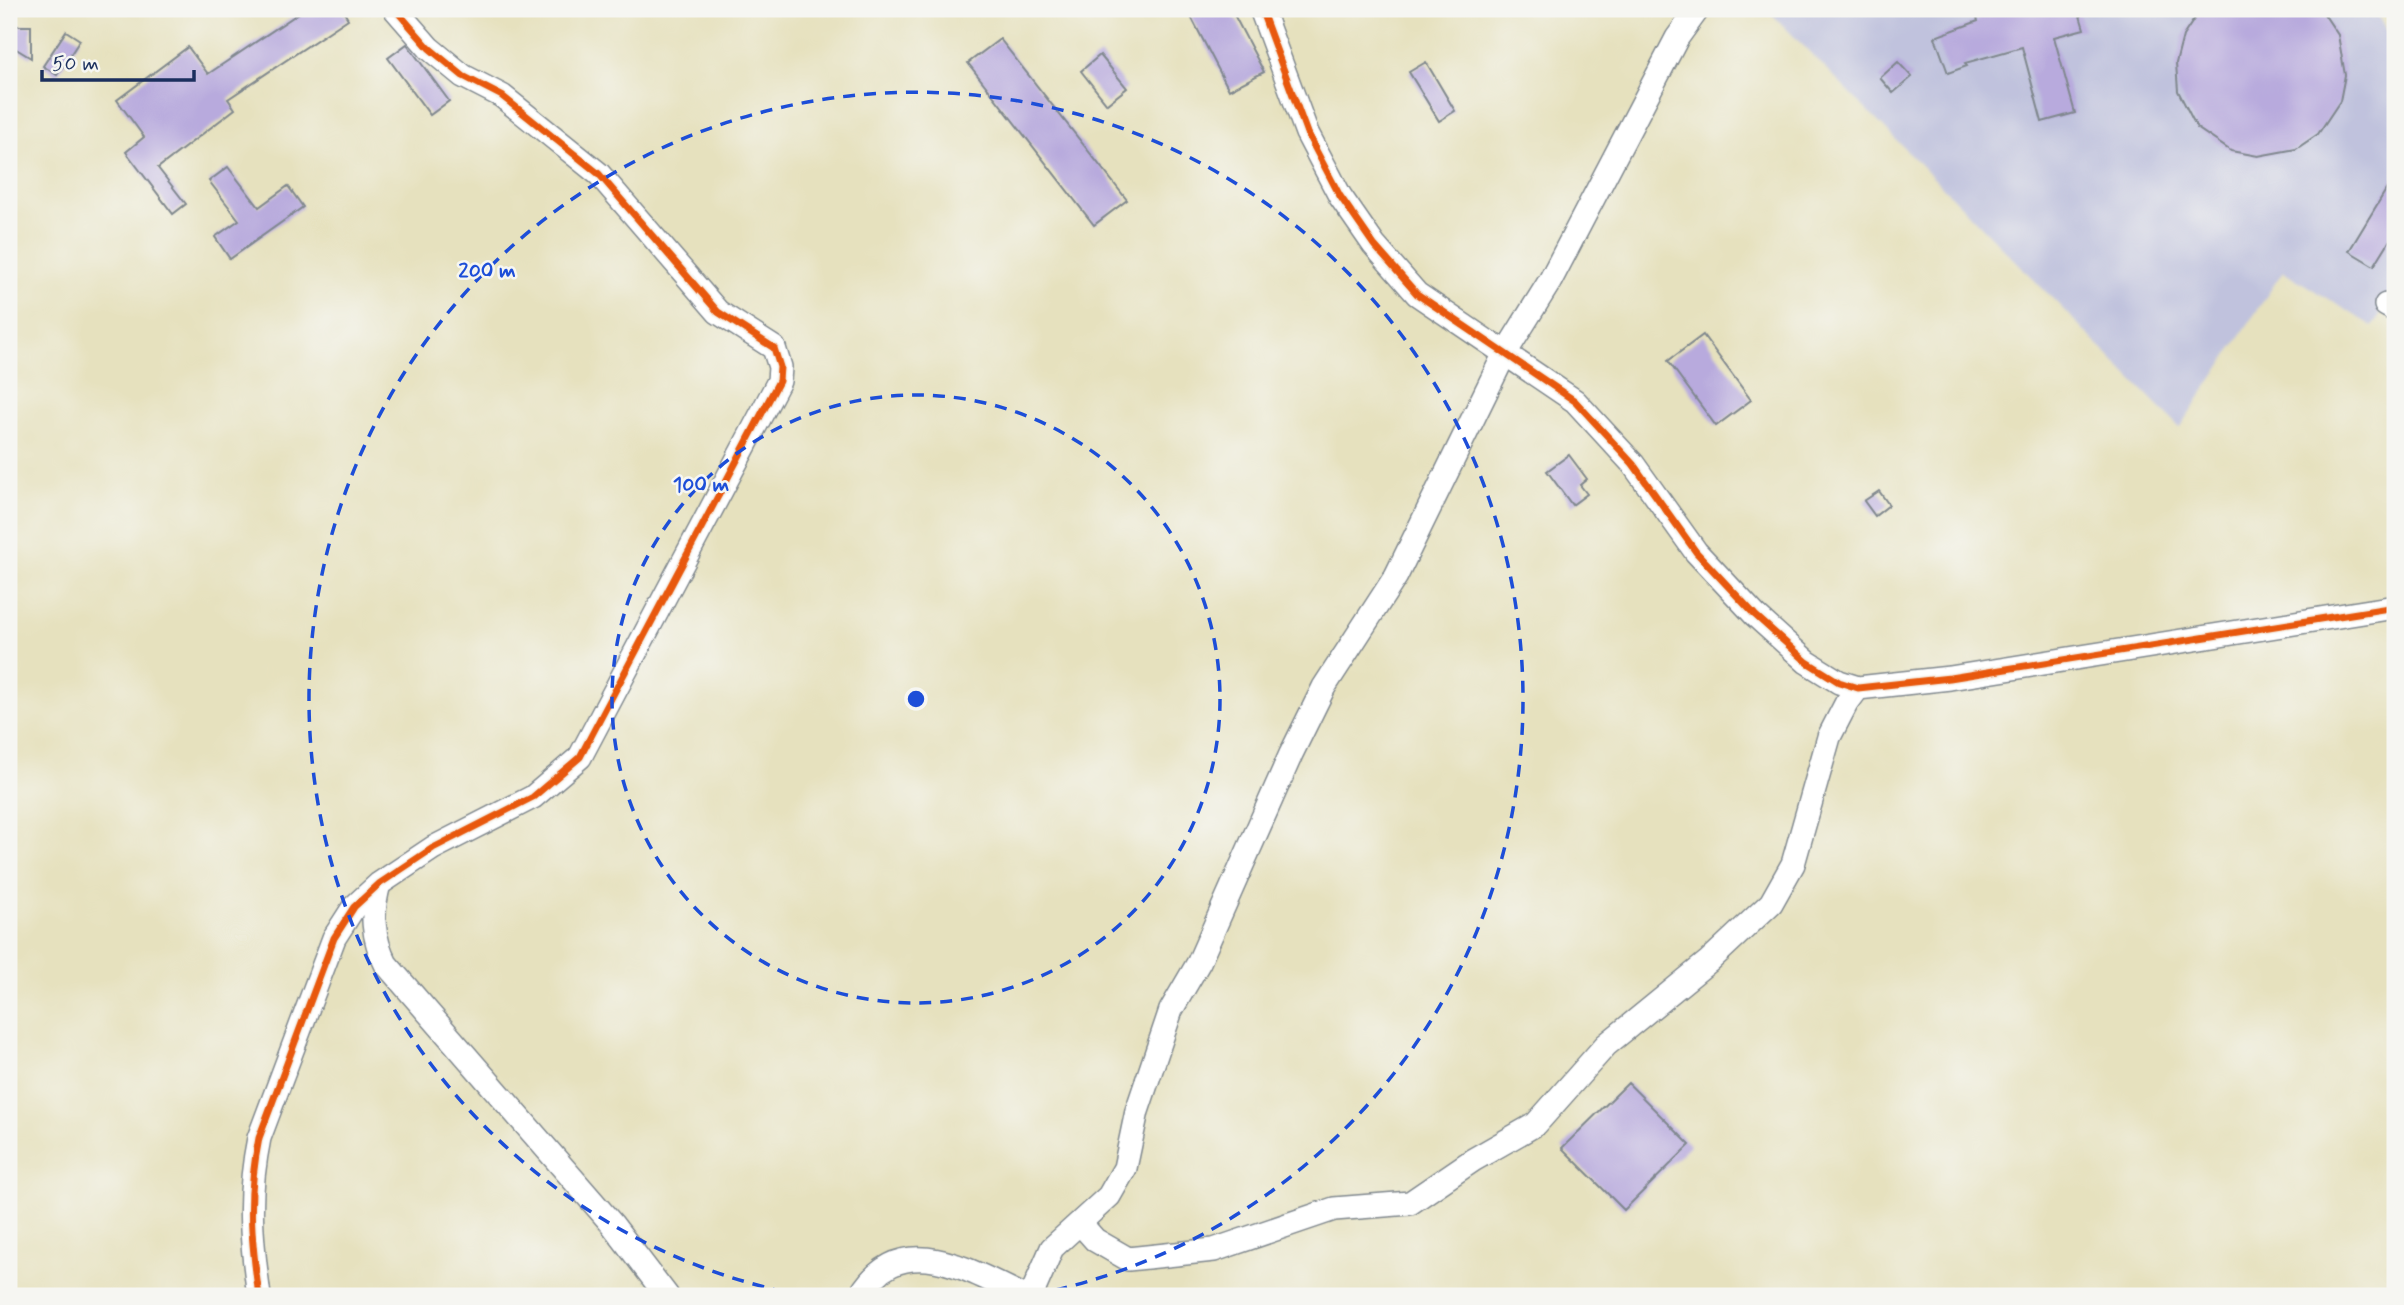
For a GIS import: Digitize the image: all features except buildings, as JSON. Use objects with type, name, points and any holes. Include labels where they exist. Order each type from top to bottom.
[{"type":"street","points":[[1261,9],[1307,133],[1340,196],[1374,245],[1418,294],[1575,401],[1633,464],[1696,552],[1755,615],[1807,662],[1839,682],[1858,688],[1950,678],[2395,607]]},
{"type":"street","points":[[1031,1296],[1052,1248],[1109,1196],[1125,1168],[1137,1111],[1171,1010],[1199,962],[1291,754],[1324,687],[1396,576],[1504,355],[1550,281],[1676,38],[1698,9]]},
{"type":"street","points":[[259,1296],[249,1227],[252,1171],[259,1138],[334,938],[354,907],[379,884],[433,848],[533,797],[580,757],[765,412],[779,381],[780,367],[774,348],[718,312],[599,174],[502,96],[463,76],[429,48],[404,11]]},
{"type":"street","points":[[1080,1223],[1095,1240],[1128,1259],[1214,1250],[1334,1209],[1410,1203],[1473,1160],[1536,1124],[1606,1045],[1709,961],[1772,903],[1793,864],[1829,737],[1846,704],[1858,688]]},
{"type":"street","points":[[379,884],[374,903],[374,942],[386,964],[612,1224],[667,1296]]},
{"type":"street","points":[[860,1296],[872,1276],[893,1263],[912,1258],[931,1259],[968,1270],[1023,1296]]},
{"type":"shaded area","points":[[1767,9],[2373,9],[2395,43],[2395,294],[2372,326],[2283,271],[2180,428]]},
{"type":"cycle path","points":[[259,1296],[252,1217],[253,1179],[259,1138],[334,938],[354,907],[379,884],[433,848],[533,797],[580,757],[779,381],[780,367],[774,348],[718,312],[599,174],[502,96],[463,76],[429,48],[395,9]]},
{"type":"cycle path","points":[[1261,9],[1307,133],[1340,196],[1374,245],[1417,294],[1575,401],[1633,464],[1696,552],[1755,615],[1807,662],[1839,682],[1858,688],[1950,678],[2395,607]]}]
